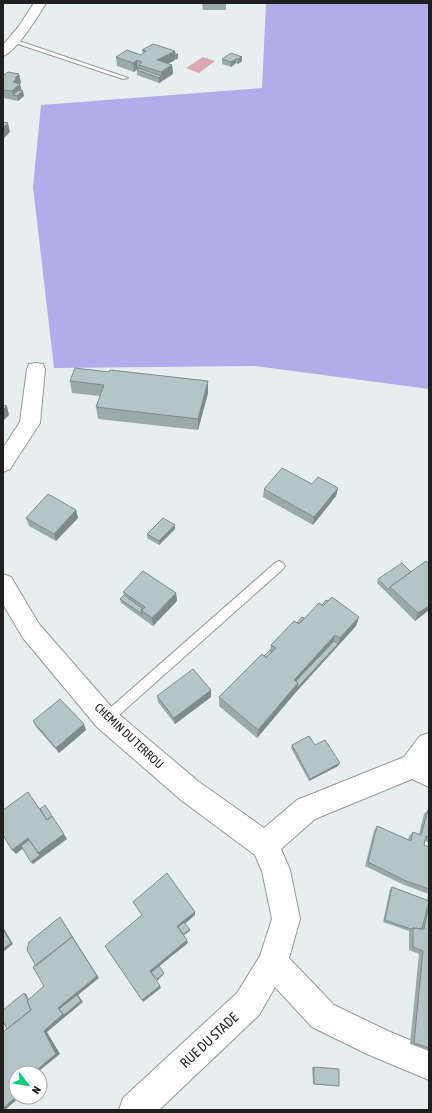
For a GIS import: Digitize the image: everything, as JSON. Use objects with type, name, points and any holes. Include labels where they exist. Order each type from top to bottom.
[{"type":"street","points":[[3,52],[14,41],[32,18],[40,3]]},
{"type":"street","points":[[3,464],[30,424],[36,370]]},
{"type":"street","name":"CHEMIN DU TERROU","points":[[3,584],[31,631],[106,719],[190,792],[265,846]]},
{"type":"street","points":[[265,846],[306,809],[421,770],[429,745]]},
{"type":"street","name":"RUE DU STADE","points":[[135,1110],[248,1004],[273,963],[286,919],[276,870],[265,846]]},
{"type":"street","points":[[273,963],[323,1016],[378,1043],[429,1064]]},
{"type":"lane","points":[[14,41],[125,78]]},
{"type":"lane","points":[[106,719],[279,566]]},
{"type":"shaded area","points":[[266,3],[429,3],[429,389],[255,366],[54,368],[33,187],[41,105],[262,88]]},
{"type":"shaded area","points":[[203,57],[215,61],[199,73],[186,68]]},
{"type":"building","points":[[153,44],[175,51],[157,60],[172,65],[161,72],[139,65],[142,62],[137,60],[133,63],[116,57],[127,50],[141,55],[146,51],[142,50]]},
{"type":"building","points":[[231,53],[242,57],[231,62],[222,59]]},
{"type":"building","points":[[138,68],[161,76],[159,78],[137,70]]},
{"type":"building","points":[[8,72],[19,74],[13,82],[20,84],[12,91],[3,90],[3,75]]},
{"type":"building","points":[[19,90],[23,91],[17,96],[13,95]]},
{"type":"building","points":[[3,122],[8,123],[3,128]]},
{"type":"building","points":[[75,368],[109,372],[110,370],[208,381],[198,419],[96,407],[104,385],[70,381]]},
{"type":"building","points":[[282,468],[312,484],[318,477],[338,488],[314,517],[264,489]]},
{"type":"building","points":[[48,494],[76,510],[54,534],[26,518]]},
{"type":"building","points":[[163,518],[175,525],[159,541],[147,534]]},
{"type":"building","points":[[426,561],[429,564],[429,606],[418,613],[390,587]]},
{"type":"building","points":[[402,563],[411,572],[390,587],[389,590],[378,579]]},
{"type":"building","points":[[143,571],[176,593],[152,618],[141,610],[145,607],[123,592]]},
{"type":"building","points":[[124,595],[143,609],[141,610],[142,614],[120,599]]},
{"type":"building","points":[[332,597],[359,617],[340,638],[335,635],[294,680],[298,683],[258,730],[219,697],[262,654],[266,658],[276,648],[271,645],[294,621],[299,624],[319,603],[323,606]]},
{"type":"building","points":[[326,600],[328,601],[323,606],[322,605]]},
{"type":"building","points":[[302,617],[304,618],[299,624],[297,623]]},
{"type":"building","points":[[334,641],[338,644],[297,688],[298,683],[296,681]]},
{"type":"building","points":[[270,650],[272,652],[266,658],[264,656]]},
{"type":"building","points":[[193,669],[211,690],[174,718],[157,696]]},
{"type":"building","points":[[60,699],[84,724],[56,748],[33,721]]},
{"type":"building","points":[[309,736],[315,745],[325,740],[340,763],[310,779],[292,745]]},
{"type":"building","points":[[28,792],[47,820],[52,816],[64,834],[38,853],[28,838],[12,850],[3,835],[3,810]]},
{"type":"building","points":[[45,805],[52,816],[47,820],[40,809]]},
{"type":"building","points":[[428,810],[429,837],[426,836],[424,845],[429,847],[429,889],[406,881],[368,862],[377,826],[411,841],[413,832],[421,835]]},
{"type":"building","points":[[29,840],[40,855],[31,862],[21,846]]},
{"type":"building","points":[[167,873],[195,912],[177,926],[187,940],[150,971],[160,986],[142,1000],[105,946],[142,915],[133,902]]},
{"type":"building","points":[[392,887],[429,901],[422,929],[411,929],[385,920]]},
{"type":"building","points":[[429,905],[429,1048],[414,1043],[423,951],[413,947],[413,928],[424,929]]},
{"type":"building","points":[[60,917],[73,938],[72,937],[36,966],[27,950],[29,942]]},
{"type":"building","points":[[184,922],[190,930],[183,934],[178,927]]},
{"type":"building","points":[[3,929],[11,943],[3,949]]},
{"type":"building","points":[[72,937],[97,976],[58,1008],[63,1014],[44,1031],[56,1054],[43,1065],[8,1065],[8,1104],[3,1108],[3,1032],[31,1010],[27,1001],[44,986],[33,967]]},
{"type":"building","points":[[159,966],[164,973],[157,979],[151,972]]},
{"type":"building","points":[[24,993],[31,1010],[7,1029],[3,1021],[3,1010]]},
{"type":"building","points":[[77,995],[81,1001],[64,1015],[59,1009]]},
{"type":"building","points":[[314,1067],[339,1069],[339,1086],[314,1084]]}]
